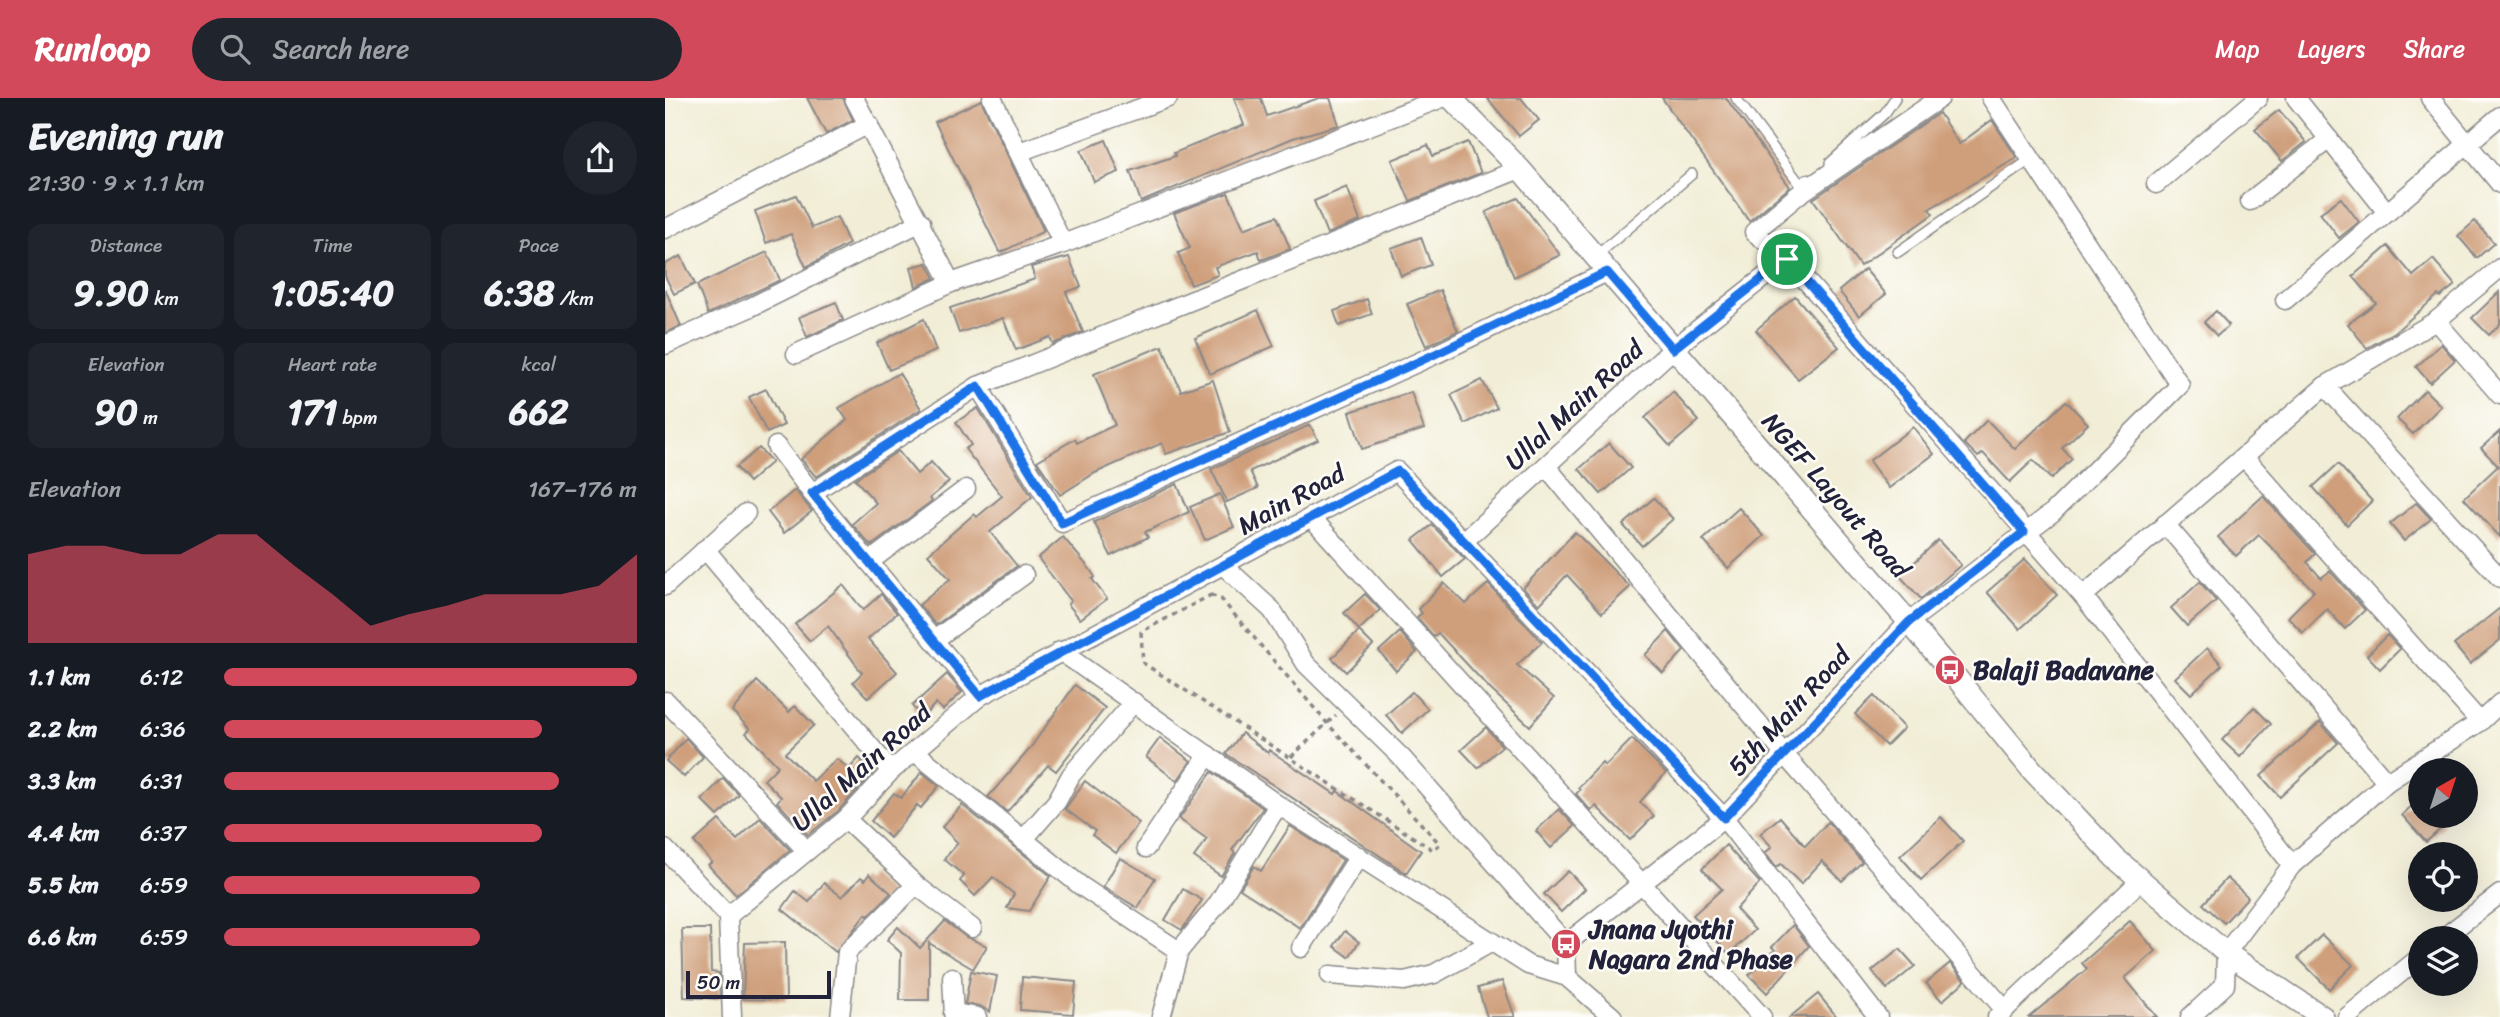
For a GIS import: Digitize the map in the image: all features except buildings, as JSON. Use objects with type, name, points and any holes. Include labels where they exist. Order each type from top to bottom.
[{"type":"street","points":[[854,98],[951,283]]},
{"type":"street","points":[[992,98],[1063,244]]},
{"type":"street","points":[[1019,152],[1168,98]]},
{"type":"street","points":[[796,354],[951,283],[1063,244],[1441,98]]},
{"type":"street","name":"NGEF Layout Road","points":[[1451,98],[1520,169],[1909,622],[2032,770],[2115,858],[2226,953],[2323,1017]]},
{"type":"street","points":[[1940,98],[1798,195],[1754,232],[1787,259],[2024,532],[2084,596],[2292,865]]},
{"type":"street","points":[[1991,98],[2031,159]]},
{"type":"street","points":[[2156,184],[2258,98]]},
{"type":"street","points":[[2296,98],[2386,211]]},
{"type":"street","points":[[2430,98],[2500,184]]},
{"type":"street","points":[[2285,300],[2500,116]]},
{"type":"street","points":[[665,229],[869,124]]},
{"type":"street","points":[[2250,201],[2329,139]]},
{"type":"street","name":"5th Main Road","points":[[1566,944],[1724,818],[1909,622],[2053,512],[2180,384],[2031,159]]},
{"type":"street","points":[[812,493],[978,386],[1520,169]]},
{"type":"street","points":[[665,345],[749,308],[921,222]]},
{"type":"street","name":"Ullal Main Road","points":[[1464,541],[1673,349],[1787,259]]},
{"type":"street","points":[[978,386],[1062,523],[1431,356],[1601,265]]},
{"type":"street","points":[[2084,596],[2325,386],[2436,321],[2500,268]]},
{"type":"street","points":[[2436,321],[2500,395]]},
{"type":"street","points":[[2325,386],[2500,578]]},
{"type":"street","points":[[776,446],[980,696]]},
{"type":"street","points":[[2244,457],[2480,722]]},
{"type":"street","points":[[1545,466],[2001,1013],[2141,880]]},
{"type":"street","name":"Main Road","points":[[1124,617],[1398,471],[1464,541]]},
{"type":"street","points":[[869,562],[966,489]]},
{"type":"street","points":[[665,586],[746,513]]},
{"type":"street","points":[[1311,517],[1640,885],[1762,1017]]},
{"type":"street","points":[[2165,524],[2387,782]]},
{"type":"street","points":[[1464,541],[1724,818],[1878,1017]]},
{"type":"street","points":[[705,549],[891,771]]},
{"type":"street","points":[[1224,566],[1272,610],[1306,664],[1402,758],[1566,944],[1567,977]]},
{"type":"street","points":[[934,640],[1024,575]]},
{"type":"street","name":"Ullal Main Road","points":[[728,916],[846,819],[891,771],[980,696],[1124,617]]},
{"type":"street","points":[[1060,651],[1278,806],[1528,965],[1567,977],[1609,1016]]},
{"type":"street","points":[[666,701],[807,851]]},
{"type":"street","points":[[1023,841],[1058,801],[1071,775],[1134,702]]},
{"type":"street","points":[[2190,1017],[2225,985],[2226,953],[2292,865],[2387,782],[2480,722],[2500,703]]},
{"type":"street","points":[[915,752],[1081,886],[1179,951]]},
{"type":"street","points":[[1146,848],[1208,755]]},
{"type":"street","points":[[1161,1017],[1179,951],[1217,905],[1278,806]]},
{"type":"street","points":[[846,819],[916,885],[972,928]]},
{"type":"street","points":[[665,849],[728,916],[731,1017]]},
{"type":"street","points":[[1301,948],[1359,856]]},
{"type":"street","points":[[840,1017],[847,952],[916,885]]},
{"type":"street","points":[[2459,926],[2500,894]]},
{"type":"street","points":[[1330,975],[1404,981],[1434,974],[1492,942]]},
{"type":"street","points":[[2347,1017],[2408,967]]},
{"type":"street","points":[[952,976],[953,1015],[977,1017]]},
{"type":"lane","points":[[1736,98],[1800,184],[1836,159],[1885,113],[1895,98]]},
{"type":"lane","points":[[1898,252],[2031,159]]},
{"type":"lane","points":[[1601,265],[1692,174]]},
{"type":"path","points":[[1211,595],[1221,599],[1327,723],[1440,844],[1433,850],[1403,833],[1291,757],[1143,663],[1141,632],[1211,595]]},
{"type":"path","points":[[1291,757],[1347,704]]},
{"type":"place","name":"Balaji Badavane","points":[[1950,670]]},
{"type":"place","name":"Jnana Jyothi Nagara 2nd Phase","points":[[1566,944]]},
{"type":"route","points":[[1787,259],[2024,532],[1909,622],[1724,818],[1398,471],[980,696],[812,493],[978,386],[1062,523],[1431,356],[1607,272],[1673,349],[1787,259]]}]
